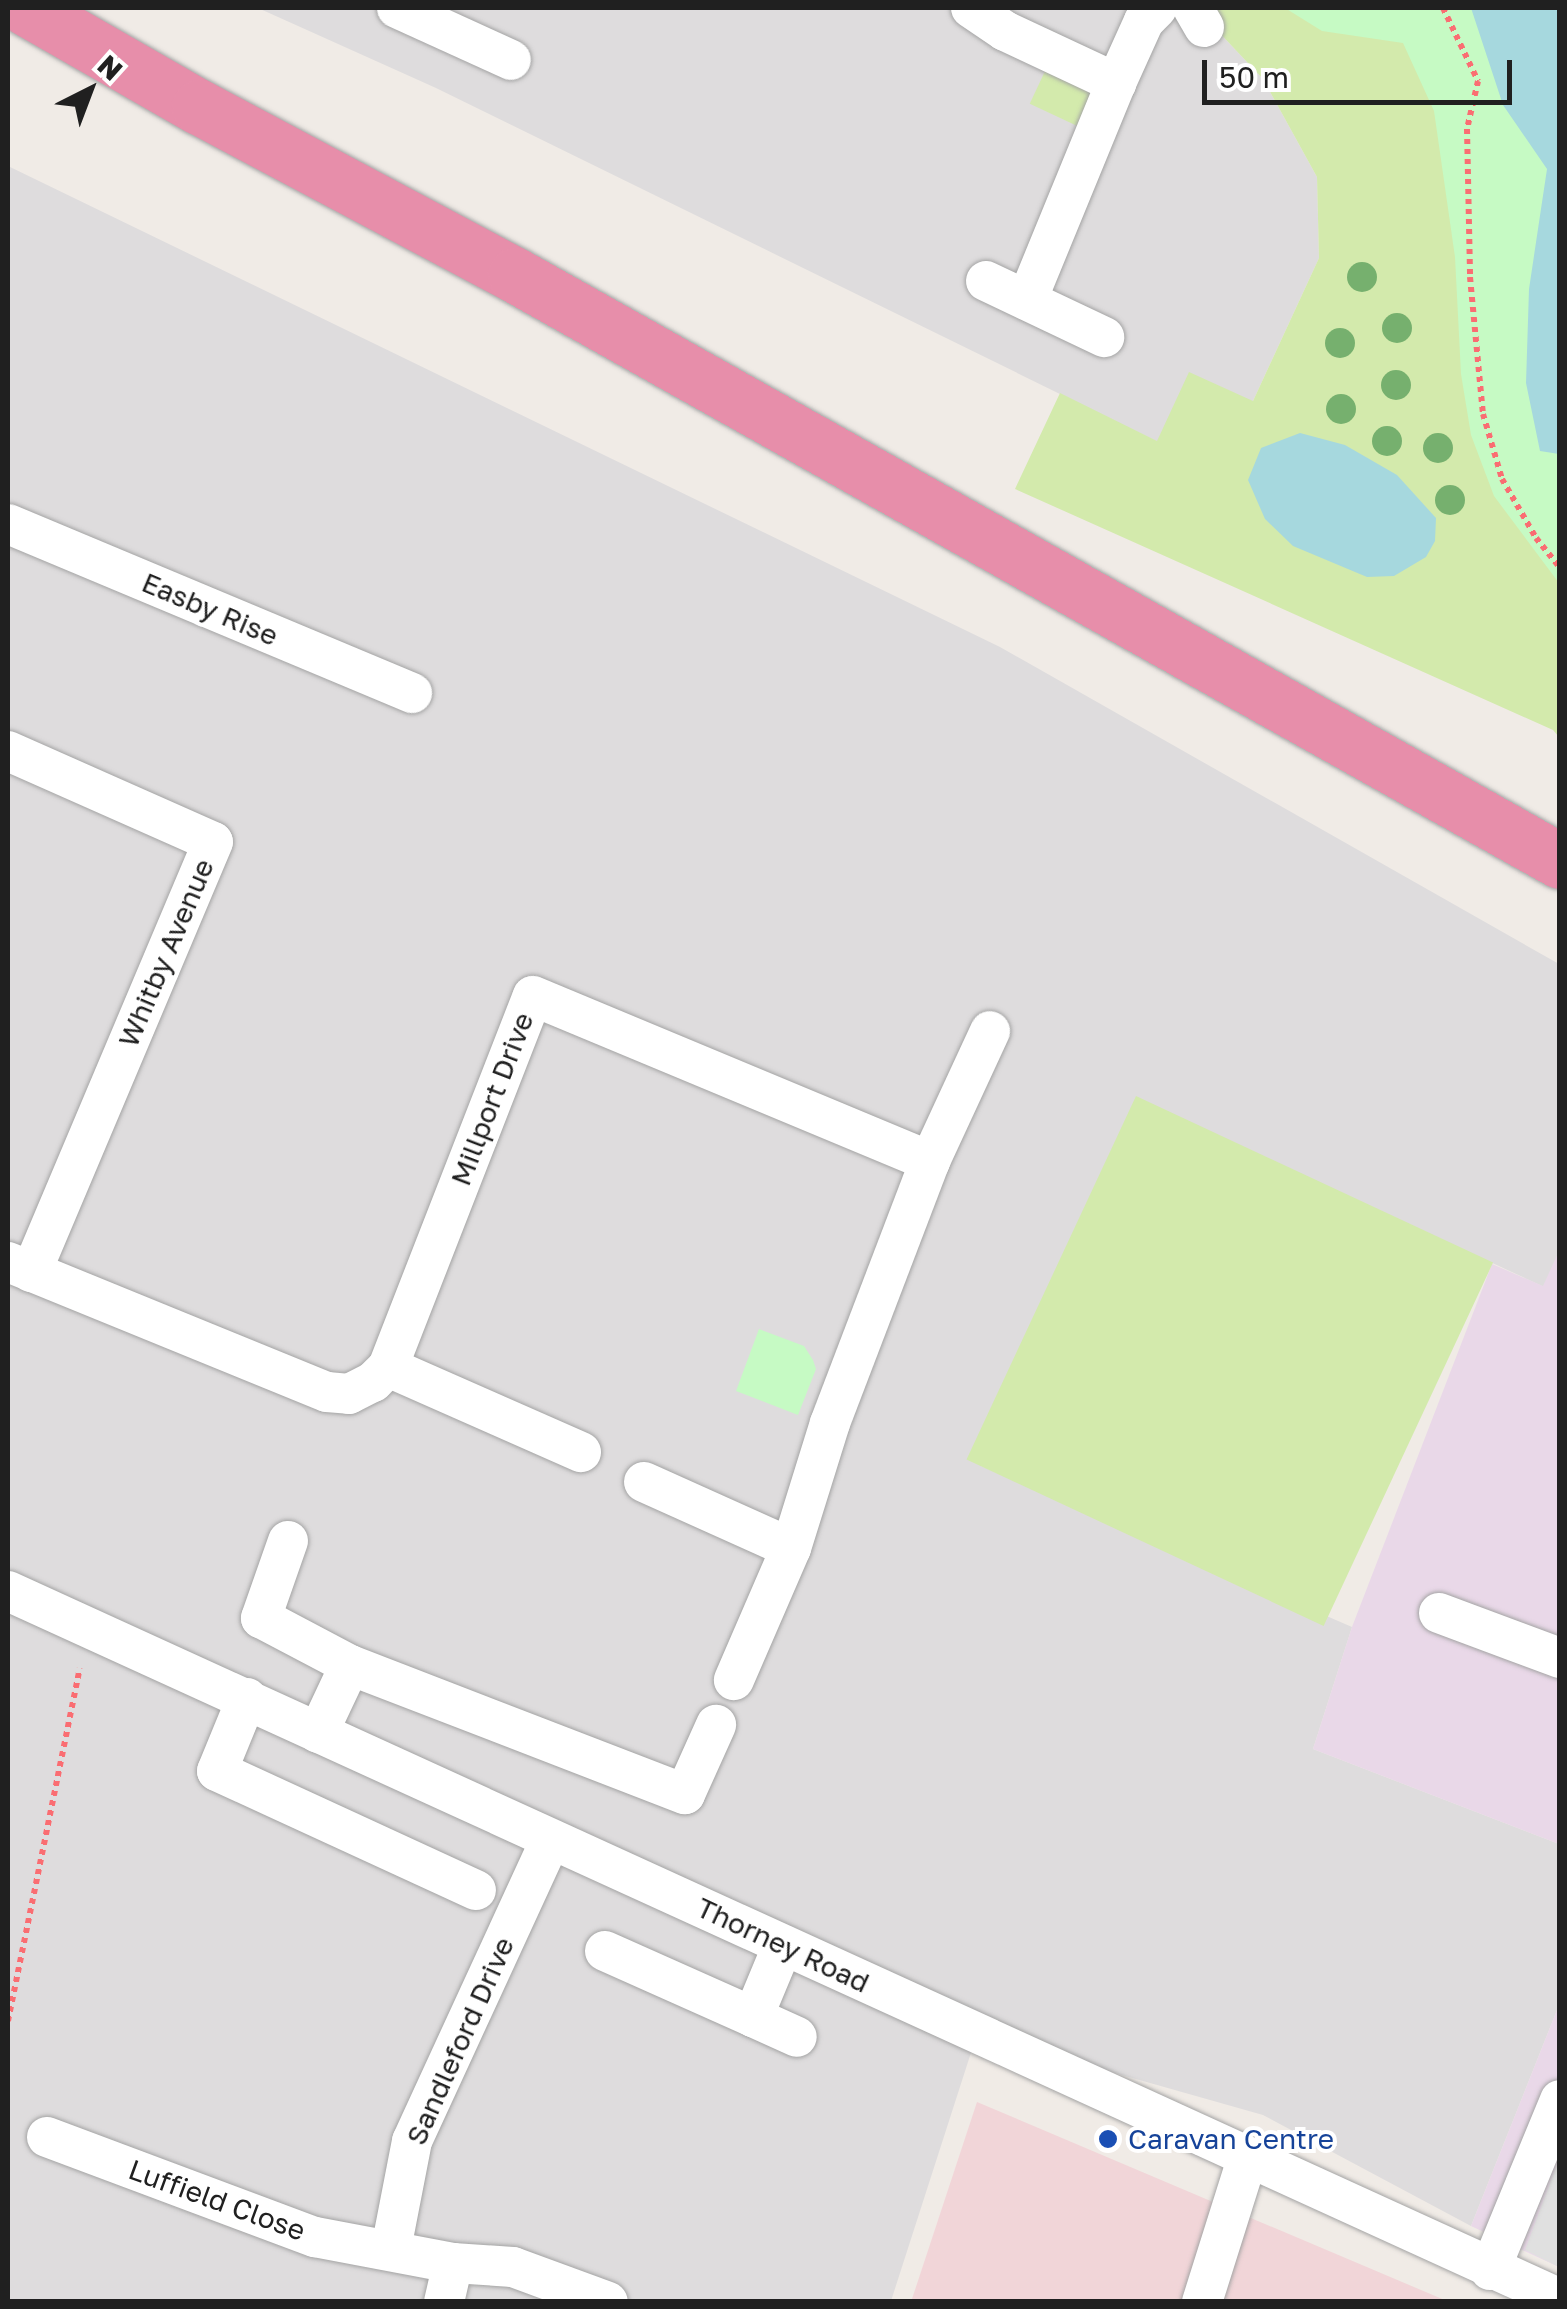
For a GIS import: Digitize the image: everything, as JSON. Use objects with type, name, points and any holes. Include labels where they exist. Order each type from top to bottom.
[{"type":"highway","points":[[26,8],[199,107],[515,275],[1560,861]]},
{"type":"highway","points":[[8,35],[199,107]]},
{"type":"street","points":[[397,8],[476,24],[511,60]]},
{"type":"street","points":[[971,8],[1005,31],[1116,84]]},
{"type":"street","points":[[1026,300],[1144,21],[1157,8]]},
{"type":"street","points":[[986,280],[1090,330]]},
{"type":"street","name":"Easby Rise","points":[[8,524],[412,693]]},
{"type":"street","name":"Whitby Avenue","points":[[8,751],[214,842],[19,1267]]},
{"type":"street","name":"Millport Drive","points":[[388,1366],[532,996],[930,1161]]},
{"type":"street","points":[[734,1680],[791,1548],[830,1423],[930,1161],[990,1031]]},
{"type":"street","points":[[19,1267],[327,1392],[350,1394],[373,1382],[388,1366],[580,1452]]},
{"type":"street","points":[[644,1482],[791,1548]]},
{"type":"street","points":[[288,1541],[261,1618],[350,1665],[685,1794],[716,1725]]},
{"type":"street","name":"Thorney Road","points":[[8,1590],[1560,2299]]},
{"type":"street","points":[[1439,1613],[1560,1658]]},
{"type":"street","points":[[318,1733],[350,1665]]},
{"type":"street","points":[[247,1698],[200,1765],[476,1890]]},
{"type":"street","name":"Sandleford Drive","points":[[391,2250],[412,2141],[551,1839]]},
{"type":"street","points":[[753,2017],[783,1945]]},
{"type":"street","points":[[604,1951],[797,2036]]},
{"type":"street","points":[[1490,2270],[1560,2100]]},
{"type":"street","name":"Luffield Close","points":[[47,2137],[315,2237],[453,2263],[513,2267],[608,2302]]},
{"type":"street","points":[[1202,2302],[1247,2158]]},
{"type":"street","points":[[444,2302],[453,2263]]},
{"type":"path","points":[[1443,8],[1478,81],[1468,147],[1470,277],[1483,414],[1502,479],[1536,538],[1560,568]]},
{"type":"path","points":[[8,2020],[88,1628]]},
{"type":"shaded area","points":[[258,8],[1203,8],[1214,27],[1263,79],[1317,177],[1319,258],[1253,401],[1158,442],[436,88]]},
{"type":"shaded area","points":[[8,166],[1000,647],[1559,964],[1560,1251],[1544,1287],[1136,1097],[981,1466],[1352,1627],[1313,1749],[1559,1844],[1559,2005],[1471,2226],[1263,2115],[977,2034],[891,2301],[8,2301]]},
{"type":"shaded area","points":[[1559,1251],[1559,1844],[1313,1749],[1352,1627],[1492,1264],[1543,1286]]},
{"type":"shaded area","points":[[1559,2005],[1559,2267],[1471,2226]]},
{"type":"shaded area","points":[[977,2102],[1447,2301],[911,2302]]},
{"type":"shaded area","points":[[1559,2159],[1559,2267],[1525,2250]]},
{"type":"green space","points":[[1203,8],[1471,8],[1559,454],[1559,737],[1553,730],[1015,489],[1060,393],[1157,441],[1189,372],[1253,401],[1319,258],[1317,177],[1263,79],[1214,27]]},
{"type":"green space","points":[[1285,8],[1559,8],[1559,583],[1494,496],[1471,435],[1461,374],[1455,257],[1434,111],[1403,43],[1322,31]]},
{"type":"green space","points":[[1053,54],[1116,83],[1092,133],[1030,104]]},
{"type":"green space","points":[[1136,1096],[1493,1263],[1324,1626],[967,1459]]},
{"type":"green space","points":[[759,1329],[804,1346],[813,1360],[816,1369],[798,1415],[736,1391]]},
{"type":"water","points":[[1471,8],[1559,8],[1559,454],[1540,451],[1526,383],[1529,289],[1547,169],[1503,105]]},
{"type":"water","points":[[1300,433],[1345,445],[1397,475],[1436,518],[1435,541],[1426,557],[1394,576],[1367,577],[1293,546],[1265,519],[1248,480],[1261,448]]},
{"type":"place","name":"Caravan Centre","points":[[1108,2139]]}]
